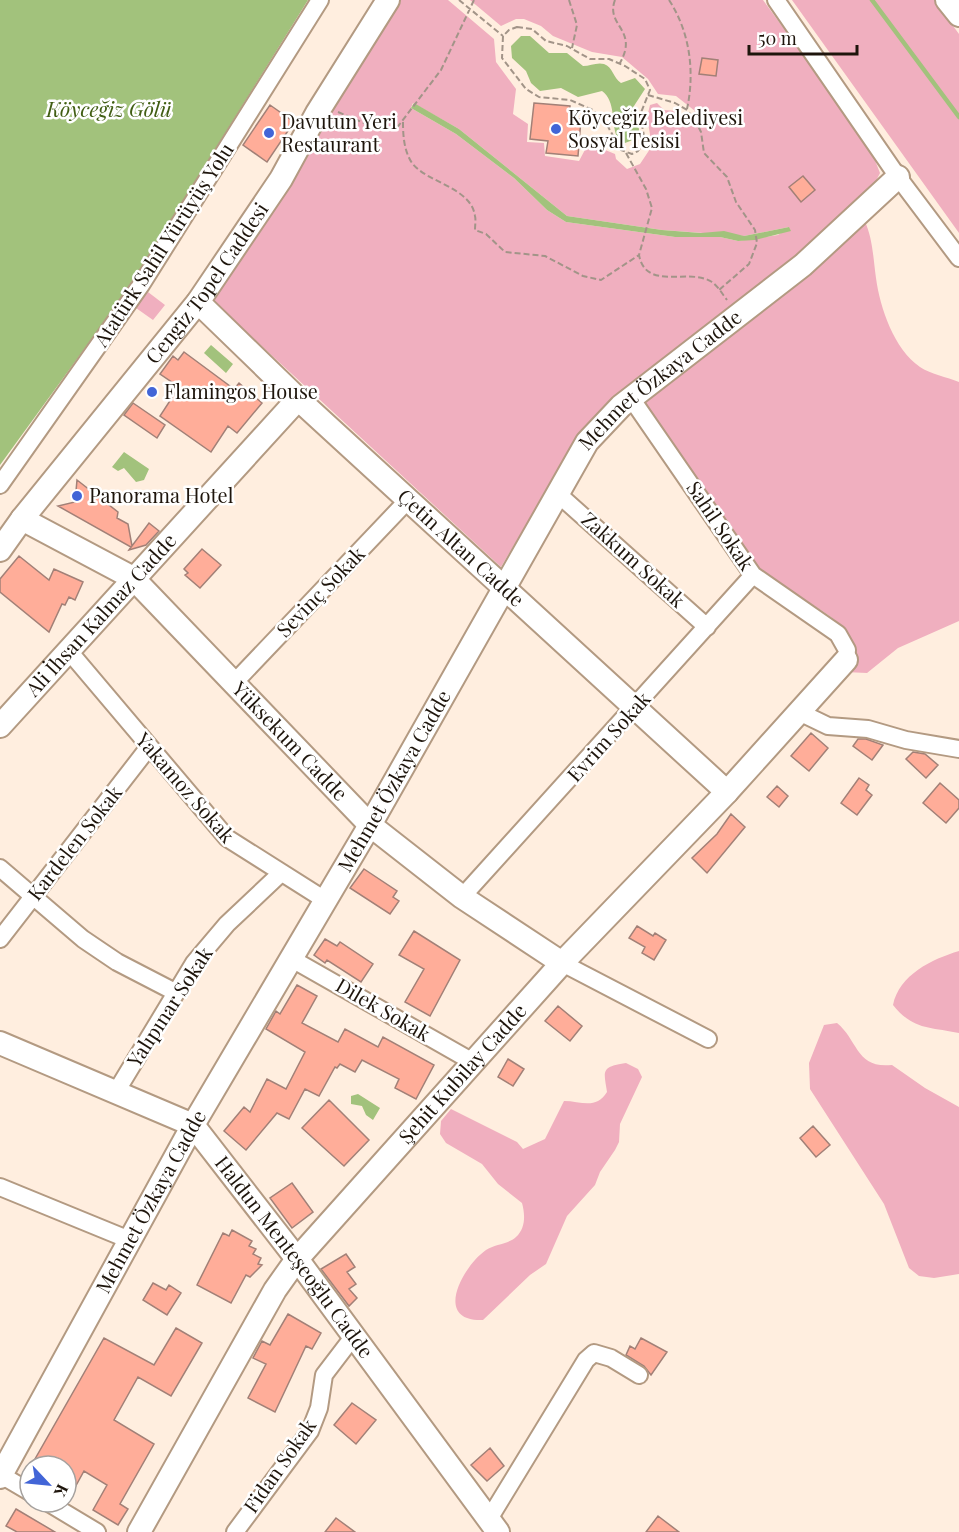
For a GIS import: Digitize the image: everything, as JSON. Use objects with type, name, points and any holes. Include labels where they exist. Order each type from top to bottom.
[{"type":"street","name":"Atatürk Sahil Yürüyüş Yolu","points":[[0,485],[141,285],[320,0]]},
{"type":"street","name":"Cengiz Topel Caddesi","points":[[0,550],[22,519],[198,302],[281,179],[322,106],[388,0]]},
{"type":"street","points":[[776,0],[898,177],[959,258]]},
{"type":"street","points":[[948,0],[959,15]]},
{"type":"street","name":"Mehmet Özkaya Cadde","points":[[1,1476],[132,1241],[193,1125],[370,825],[596,431],[631,398],[824,248],[898,177]]},
{"type":"street","name":"Çetin Altan Cadde","points":[[198,302],[298,399],[727,792]]},
{"type":"street","name":"Sahil Sokak","points":[[631,398],[753,575],[838,634],[847,650],[846,660]]},
{"type":"street","name":"Ali İhsan Kalmaz Cadde","points":[[0,726],[132,578],[298,399]]},
{"type":"street","name":"Zakkum Sokak","points":[[558,494],[707,627]]},
{"type":"street","name":"Sevinç Sokak","points":[[234,683],[408,500]]},
{"type":"street","name":"Yüksekum Cadde","points":[[22,519],[132,578],[370,825],[462,897],[562,963]]},
{"type":"street","name":"Evrim Sokak","points":[[462,897],[753,575]]},
{"type":"street","name":"Yakamoz Sokak","points":[[68,650],[226,838],[280,874],[325,900]]},
{"type":"street","name":"Şehit Kubilay Cadde","points":[[139,1532],[275,1290],[297,1259],[562,963],[727,792],[846,660]]},
{"type":"street","points":[[799,712],[828,726],[868,729],[906,740],[959,749]]},
{"type":"street","name":"Kardelen Sokak","points":[[0,939],[149,747]]},
{"type":"street","points":[[0,868],[103,953],[175,992]]},
{"type":"street","name":"Yalıpınar Sokak","points":[[116,1092],[194,963],[227,924],[280,874]]},
{"type":"street","name":"Dilek Sokak","points":[[292,958],[473,1062]]},
{"type":"street","points":[[562,963],[708,1039]]},
{"type":"street","name":"Haldun Menteşeoğlu Cadde","points":[[0,1043],[193,1125],[297,1259],[494,1525]]},
{"type":"street","points":[[0,1187],[132,1241]]},
{"type":"street","name":"Fidan Sokak","points":[[235,1532],[310,1431],[319,1408],[324,1375],[353,1337]]},
{"type":"street","points":[[494,1525],[586,1360],[594,1353],[602,1354],[639,1375]]},
{"type":"street","points":[[1,1476],[18,1485]]},
{"type":"street","points":[[67,1514],[98,1532]]},
{"type":"path","points":[[459,0],[503,36]]},
{"type":"path","points":[[322,106],[378,129],[396,129],[449,55],[474,0]]},
{"type":"path","points":[[569,0],[577,25],[572,48]]},
{"type":"path","points":[[615,0],[613,13],[628,43],[620,63]]},
{"type":"path","points":[[669,0],[680,22],[692,63],[693,79],[687,110]]},
{"type":"path","points":[[626,153],[638,151],[645,141],[640,115],[650,85],[645,79],[620,63],[609,59],[590,59],[572,48],[546,41],[525,27],[509,30],[503,36],[502,58],[526,89],[539,97],[570,100],[593,110],[606,123],[615,144],[626,153],[646,189],[652,208],[639,255],[645,270],[651,274],[703,279],[712,282],[738,315]]},
{"type":"path","points":[[648,95],[675,103],[687,110],[700,132],[704,153],[728,177],[736,202],[755,230],[757,243],[749,264],[719,290]]},
{"type":"path","points":[[403,122],[404,144],[411,162],[418,169],[462,196],[474,212],[475,230],[486,234],[505,252],[545,256],[583,276],[601,280],[639,255]]},
{"type":"shaded area","points":[[400,0],[448,0],[494,39],[496,62],[516,89],[513,114],[528,124],[527,142],[544,143],[545,156],[579,161],[587,146],[593,145],[615,154],[616,159],[627,169],[640,164],[652,146],[647,117],[650,105],[657,103],[664,110],[677,111],[687,119],[695,111],[676,96],[658,94],[648,79],[622,57],[592,52],[553,36],[541,26],[524,19],[516,19],[501,26],[470,0],[763,0],[869,145],[880,173],[870,193],[565,459],[501,567],[215,303],[206,291],[279,184],[325,123]],"holes":[[[413,103],[459,129],[567,216],[662,230],[744,236],[789,227],[778,235],[738,241],[720,237],[675,237],[566,222],[547,210],[514,178],[456,134],[411,108]]]},
{"type":"shaded area","points":[[792,0],[934,0],[959,34],[959,233]]},
{"type":"shaded area","points":[[864,219],[871,241],[881,302],[896,339],[903,350],[920,367],[959,382],[959,621],[898,648],[867,673],[845,672],[854,651],[851,638],[842,627],[829,616],[757,570],[645,403]]},
{"type":"shaded area","points":[[148,292],[165,305],[153,320],[136,308]]},
{"type":"shaded area","points":[[959,951],[959,1033],[923,1026],[900,1013],[893,1005],[896,994],[909,977],[928,964]]},
{"type":"shaded area","points":[[837,1023],[864,1058],[871,1063],[892,1065],[925,1088],[959,1107],[959,1274],[934,1278],[919,1276],[909,1268],[884,1204],[810,1089],[809,1063],[824,1025]]},
{"type":"shaded area","points":[[626,1063],[638,1069],[642,1077],[620,1124],[619,1142],[600,1172],[595,1185],[567,1216],[546,1264],[530,1275],[483,1320],[468,1318],[459,1312],[455,1303],[461,1280],[486,1250],[516,1237],[523,1225],[524,1212],[522,1203],[498,1184],[482,1164],[446,1143],[440,1134],[441,1121],[451,1109],[517,1142],[523,1149],[545,1139],[564,1101],[593,1103],[603,1098],[607,1092],[606,1071],[612,1066]]},
{"type":"water","name":"Köyceğiz Gölü","points":[[0,0],[308,0],[130,286],[0,465]]},
{"type":"water","points":[[521,36],[530,36],[549,53],[567,53],[583,66],[604,64],[621,83],[635,78],[645,89],[632,109],[639,129],[638,138],[625,143],[617,137],[611,106],[602,91],[578,97],[561,88],[540,91],[531,83],[526,71],[512,58],[511,46]]},
{"type":"water","points":[[414,103],[459,129],[567,216],[662,230],[701,233],[724,231],[744,236],[789,227],[791,231],[755,240],[738,241],[720,237],[675,237],[566,222],[547,210],[514,178],[456,134],[411,108]]},
{"type":"water","points":[[211,345],[233,364],[226,373],[204,353]]},
{"type":"water","points":[[124,452],[149,469],[144,480],[136,482],[124,468],[118,471],[112,467]]},
{"type":"water","points":[[358,1094],[380,1108],[373,1120],[366,1115],[362,1106],[351,1104],[351,1096]]},
{"type":"building","points":[[702,58],[718,60],[716,76],[699,74]]},
{"type":"building","name":"Köyceğiz Belediyesi Sosyal Tesisi","points":[[534,103],[570,106],[569,118],[581,119],[578,156],[546,153],[548,141],[530,139]]},
{"type":"building","name":"Davutun Yeri Restaurant","points":[[270,105],[294,122],[267,162],[243,145]]},
{"type":"building","points":[[803,176],[815,190],[801,202],[789,187]]},
{"type":"building","points":[[184,352],[234,389],[239,383],[262,403],[237,433],[228,426],[211,452],[160,416],[179,387],[160,374],[173,356],[178,360]]},
{"type":"building","points":[[133,403],[165,425],[157,438],[124,415]]},
{"type":"building","points":[[77,480],[118,512],[117,518],[128,524],[132,546],[149,523],[159,531],[146,545],[129,550],[131,547],[58,506],[75,502]]},
{"type":"building","points":[[202,549],[221,565],[200,588],[185,575],[188,573],[184,569]]},
{"type":"building","points":[[19,556],[49,580],[54,569],[83,582],[75,600],[69,597],[65,605],[62,604],[49,632],[0,592],[0,579]]},
{"type":"building","points":[[811,733],[828,748],[809,771],[791,756]]},
{"type":"building","points":[[858,739],[866,739],[883,745],[872,760],[853,746]]},
{"type":"building","points":[[913,752],[925,754],[938,765],[926,778],[906,759]]},
{"type":"building","points":[[859,778],[869,785],[866,790],[872,795],[857,815],[841,803]]},
{"type":"building","points":[[940,783],[959,800],[959,808],[946,823],[923,803]]},
{"type":"building","points":[[777,786],[788,796],[779,807],[767,797]]},
{"type":"building","points":[[731,814],[745,827],[707,873],[692,858],[717,834]]},
{"type":"building","points":[[364,869],[397,891],[393,897],[399,901],[390,914],[350,888]]},
{"type":"building","points":[[637,926],[653,936],[655,933],[666,940],[654,960],[642,953],[645,947],[629,938]]},
{"type":"building","points":[[414,931],[460,960],[430,1016],[405,1002],[424,969],[399,955]]},
{"type":"building","points":[[325,939],[337,946],[340,942],[373,964],[361,982],[327,960],[325,963],[314,955]]},
{"type":"building","points":[[297,985],[317,996],[302,1023],[338,1042],[345,1029],[378,1047],[383,1037],[434,1065],[416,1099],[395,1088],[399,1079],[362,1060],[355,1072],[340,1064],[337,1068],[335,1067],[319,1096],[305,1089],[289,1119],[277,1113],[246,1150],[224,1131],[244,1107],[250,1112],[267,1079],[286,1089],[305,1052],[266,1029],[276,1011],[280,1014]]},
{"type":"building","points":[[558,1006],[582,1026],[570,1041],[545,1021]]},
{"type":"building","points":[[508,1059],[524,1069],[513,1086],[498,1077]]},
{"type":"building","points":[[329,1100],[369,1140],[344,1166],[302,1128]]},
{"type":"building","points":[[813,1126],[830,1145],[816,1157],[800,1138]]},
{"type":"building","points":[[292,1183],[313,1212],[292,1228],[270,1198]]},
{"type":"building","points":[[232,1230],[252,1241],[249,1246],[256,1249],[253,1254],[261,1258],[258,1264],[262,1265],[250,1277],[246,1275],[231,1303],[197,1285],[223,1233],[229,1236]]},
{"type":"building","points":[[346,1254],[355,1267],[347,1272],[356,1284],[349,1289],[357,1298],[349,1306],[321,1269]]},
{"type":"building","points":[[153,1283],[166,1290],[169,1285],[181,1293],[167,1315],[143,1300]]},
{"type":"building","points":[[288,1314],[321,1333],[312,1349],[306,1346],[275,1412],[248,1398],[266,1364],[253,1358],[262,1341],[270,1345]]},
{"type":"building","points":[[176,1328],[202,1343],[171,1396],[138,1377],[114,1420],[154,1444],[120,1504],[128,1509],[118,1525],[93,1510],[107,1485],[84,1471],[78,1482],[78,1454],[38,1454],[104,1338],[154,1365]]},
{"type":"building","points":[[641,1338],[667,1352],[651,1375],[644,1366],[626,1355],[630,1346],[635,1349]]},
{"type":"building","points":[[352,1403],[376,1420],[356,1444],[334,1425]]},
{"type":"building","points":[[490,1448],[504,1466],[487,1481],[471,1465]]},
{"type":"building","points":[[16,1509],[18,1514],[24,1514],[55,1532],[17,1532],[6,1526]]},
{"type":"building","points":[[658,1516],[679,1532],[646,1532]]},
{"type":"building","points":[[336,1518],[355,1532],[325,1532]]},
{"type":"waterway","points":[[872,0],[959,117]]},
{"type":"place","name":"Köyceğiz Belediyesi Sosyal Tesisi","points":[[556,129]]},
{"type":"place","name":"Davutun Yeri Restaurant","points":[[269,133]]},
{"type":"place","name":"Flamingos House","points":[[152,392]]},
{"type":"place","name":"Panorama Hotel","points":[[77,496]]}]
